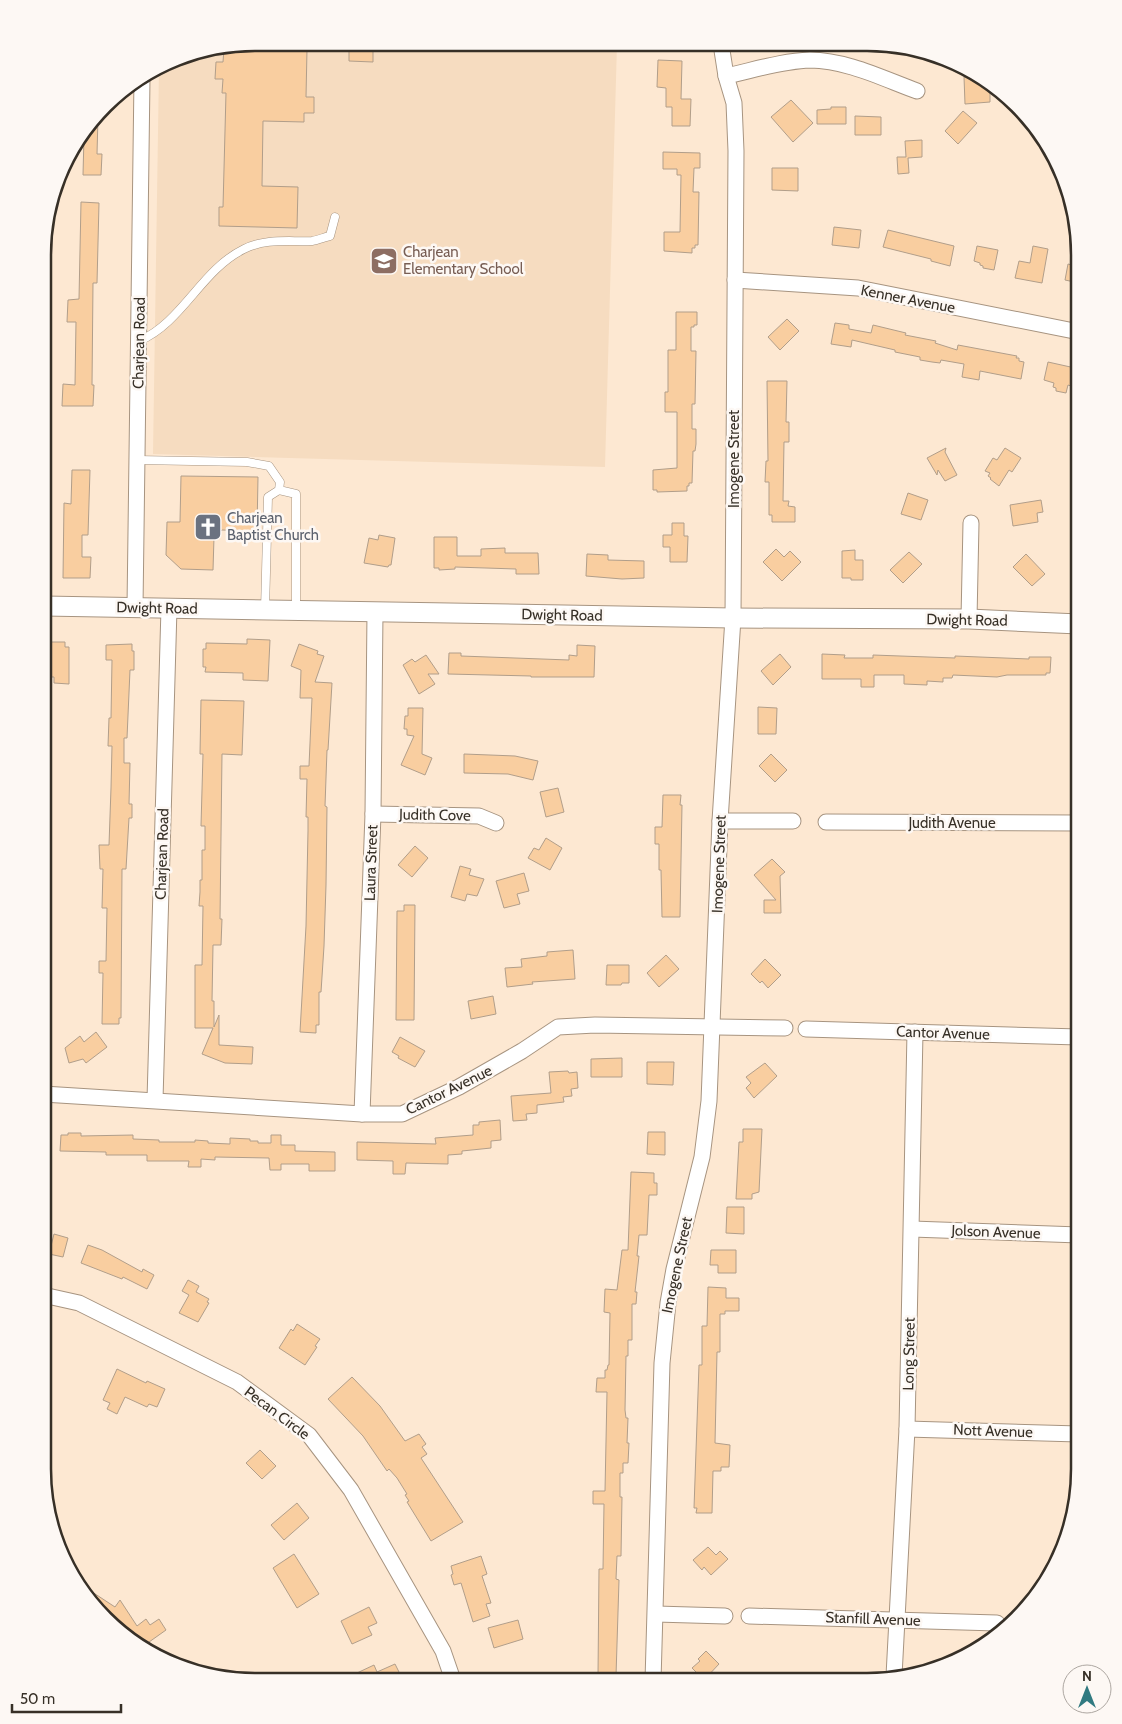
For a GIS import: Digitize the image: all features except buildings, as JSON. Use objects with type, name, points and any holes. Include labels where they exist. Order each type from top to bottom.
[{"type":"street","name":"Imogene Street","points":[[653,1673],[664,1333],[674,1269],[702,1157],[709,1100],[720,820],[733,618],[736,151],[734,103],[721,51]]},
{"type":"street","points":[[726,76],[790,62],[812,60],[850,67],[917,91]]},
{"type":"street","name":"Charjean Road","points":[[135,607],[142,86]]},
{"type":"street","name":"Kenner Avenue","points":[[735,280],[858,288],[1071,330]]},
{"type":"street","points":[[969,619],[971,523]]},
{"type":"street","name":"Dwight Road","points":[[51,606],[733,618],[969,619],[1071,624]]},
{"type":"street","name":"Charjean Road","points":[[155,1100],[169,608]]},
{"type":"street","name":"Laura Street","points":[[362,1114],[373,814],[375,612]]},
{"type":"street","name":"Judith Cove","points":[[373,814],[479,816],[496,823]]},
{"type":"street","points":[[720,820],[793,821]]},
{"type":"street","name":"Judith Avenue","points":[[826,822],[1071,823]]},
{"type":"street","name":"Cantor Avenue","points":[[51,1094],[362,1114],[402,1114],[459,1087],[522,1051],[558,1027],[594,1025],[784,1028]]},
{"type":"street","name":"Cantor Avenue","points":[[806,1029],[1071,1036]]},
{"type":"street","name":"Long Street","points":[[894,1671],[907,1429],[916,1032]]},
{"type":"street","name":"Jolson Avenue","points":[[912,1230],[1071,1235]]},
{"type":"street","name":"Pecan Circle","points":[[51,1297],[79,1304],[237,1382],[309,1435],[351,1490],[443,1651],[451,1673]]},
{"type":"street","name":"Nott Avenue","points":[[907,1429],[1071,1434]]},
{"type":"street","points":[[656,1614],[725,1616]]},
{"type":"street","name":"Stanfill Avenue","points":[[749,1616],[997,1623]]},
{"type":"lane","points":[[139,341],[159,330],[216,269],[244,249],[263,241],[314,241],[330,236],[335,217]]},
{"type":"lane","points":[[137,460],[262,463],[269,466],[275,474],[280,482],[279,490]]},
{"type":"lane","points":[[265,610],[268,497],[279,490],[296,494],[296,611]]},
{"type":"shaded area","name":"Charjean Elementary School","points":[[255,51],[617,51],[605,467],[153,454],[159,76],[202,58]]},
{"type":"place","name":"Charjean Elementary School","points":[[384,261]]},
{"type":"place","name":"Charjean Baptist Church","points":[[208,527]]}]
